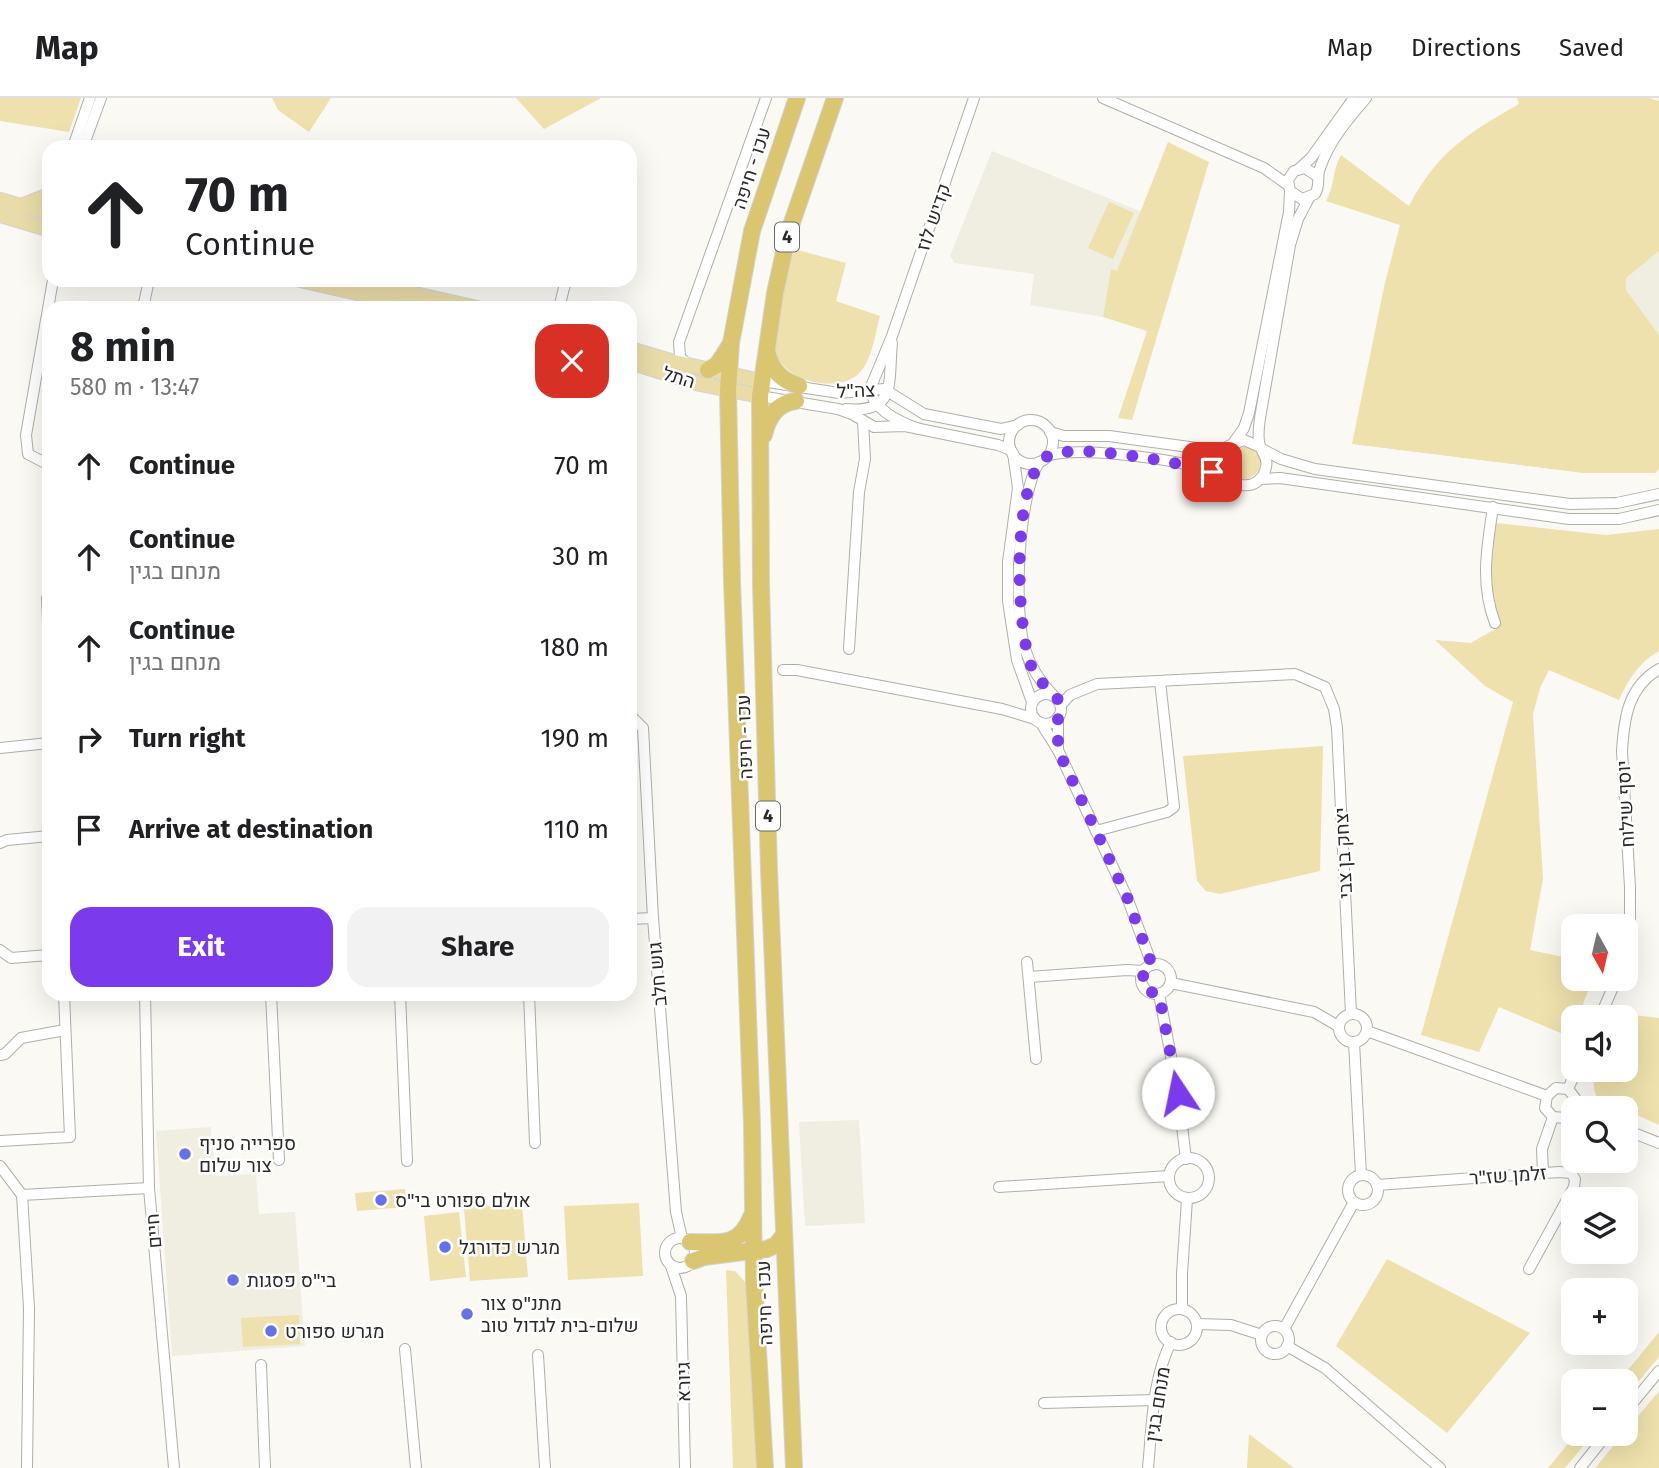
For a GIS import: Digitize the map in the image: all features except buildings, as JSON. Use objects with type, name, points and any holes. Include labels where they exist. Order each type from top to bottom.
[{"type":"highway","name":"עכו - חיפה","points":[[765,1468],[754,1282],[728,383],[731,343],[752,231],[797,98]]},
{"type":"highway","name":"עכו - חיפה","points":[[793,1468],[769,870],[760,388],[788,234],[835,98]]},
{"type":"highway","points":[[708,370],[717,365],[731,343]]},
{"type":"highway","points":[[760,458],[770,418],[798,393],[774,370],[766,345]]},
{"type":"highway","points":[[682,1240],[721,1242],[738,1238],[747,1228],[752,1208]]},
{"type":"highway","points":[[689,1264],[718,1255],[754,1251],[776,1245],[783,1236]]},
{"type":"highway","points":[[718,1255],[737,1260],[754,1282]]},
{"type":"main road","points":[[20,206],[42,198]]},
{"type":"main road","points":[[0,200],[20,206],[42,208]]},
{"type":"main road","points":[[0,215],[42,230]]},
{"type":"main road","points":[[337,287],[394,301]]},
{"type":"main road","points":[[384,287],[446,301]]},
{"type":"main road","name":"התל","points":[[637,351],[708,370],[728,383]]},
{"type":"main road","name":"התל","points":[[637,364],[728,383]]},
{"type":"main road","name":"צה\"ל","points":[[728,383],[760,388]]},
{"type":"street","points":[[75,140],[90,98]]},
{"type":"street","points":[[86,140],[101,98]]},
{"type":"street","points":[[688,365],[680,357],[679,342],[766,98]]},
{"type":"street","name":"קדיש לוז","points":[[870,389],[892,336],[974,98]]},
{"type":"street","points":[[1103,98],[1264,168],[1297,198],[1309,198]]},
{"type":"street","points":[[1227,478],[1221,462],[1244,428],[1249,413],[1289,212],[1288,180],[1311,158],[1354,98]]},
{"type":"street","points":[[1260,479],[1267,463],[1261,448],[1260,418],[1290,245],[1297,219],[1309,198],[1318,190],[1317,176],[1331,145],[1345,123],[1367,98]]},
{"type":"street","points":[[1264,168],[1310,170],[1317,176]]},
{"type":"street","name":"קדיש לוז","points":[[889,390],[892,336]]},
{"type":"street","points":[[655,356],[679,342]]},
{"type":"street","points":[[42,343],[26,435],[28,454],[42,461]]},
{"type":"street","name":"צה\"ל","points":[[760,388],[798,393],[889,390],[924,414],[1002,429],[1018,425]]},
{"type":"street","points":[[870,389],[878,405],[898,420],[919,429]]},
{"type":"street","points":[[832,407],[864,410],[878,405],[889,390]]},
{"type":"street","name":"צה\"ל","points":[[798,393],[846,411],[874,427],[898,425],[998,445],[1012,452]]},
{"type":"street","points":[[1061,705],[1041,683],[1024,646],[1020,609],[1023,516],[1032,474],[1053,442],[1050,432],[1042,423],[1030,420],[1018,425],[1011,434],[1018,488],[1008,562],[1008,601],[1017,660],[1038,721],[1058,750],[1127,897],[1148,968]]},
{"type":"street","points":[[863,421],[865,459]]},
{"type":"street","points":[[849,649],[859,492],[865,459],[883,426]]},
{"type":"street","points":[[1050,432],[1064,436],[1109,436],[1211,450],[1248,440],[1281,460],[1315,469],[1570,504],[1617,503],[1659,494]]},
{"type":"street","points":[[1012,452],[1021,462],[1043,459],[1063,452],[1102,453],[1190,465],[1243,485],[1260,479],[1280,478],[1569,519],[1659,518]]},
{"type":"street","points":[[1493,507],[1484,576],[1495,623]]},
{"type":"street","points":[[1619,519],[1659,510]]},
{"type":"street","name":"יוסף שילוח","points":[[1630,914],[1622,751],[1624,728],[1628,703],[1638,687],[1659,669]]},
{"type":"street","points":[[783,670],[797,670],[1002,709],[1038,721],[1051,723],[1058,717]]},
{"type":"street","name":"יצחק בן צבי","points":[[1160,681],[1296,674],[1325,687],[1337,728],[1351,1013]]},
{"type":"street","points":[[1058,750],[1058,717],[1061,705],[1070,695],[1097,684],[1160,681],[1174,807],[1167,813],[1096,831]]},
{"type":"street","points":[[1002,709],[1032,704],[1040,695],[1053,695]]},
{"type":"street","name":"גוש חלב","points":[[637,721],[643,727],[653,918],[676,1212],[682,1240]]},
{"type":"street","points":[[0,748],[42,744]]},
{"type":"street","points":[[0,843],[42,837]]},
{"type":"street","points":[[637,919],[653,918]]},
{"type":"street","points":[[0,950],[11,958],[42,956]]},
{"type":"street","points":[[1027,962],[1037,1059]]},
{"type":"street","points":[[1029,977],[1148,968],[1159,964],[1168,970],[1171,983],[1168,989],[1159,994],[1144,988],[1141,978],[1148,968]]},
{"type":"street","points":[[1171,983],[1314,1012],[1338,1026],[1344,1040],[1354,1042],[1362,1039],[1367,1031],[1365,1019],[1351,1013],[1343,1017],[1338,1026]]},
{"type":"street","points":[[1159,994],[1178,1093],[1186,1159]]},
{"type":"street","points":[[0,1141],[70,1137],[64,1001]]},
{"type":"street","name":"חיים","points":[[145,1001],[149,1188],[174,1468]]},
{"type":"street","points":[[271,1001],[279,1160]]},
{"type":"street","points":[[400,1001],[407,1161]]},
{"type":"street","points":[[529,1001],[535,1143]]},
{"type":"street","points":[[0,1055],[5,1054],[21,1038],[65,1030]]},
{"type":"street","points":[[1367,1031],[1547,1096]]},
{"type":"street","points":[[1354,1042],[1361,1175]]},
{"type":"street","points":[[1567,1089],[1570,1082]]},
{"type":"street","points":[[1561,1117],[1553,1116],[1545,1108],[1547,1096],[1556,1088],[1567,1089],[1573,1096]]},
{"type":"street","points":[[1543,1173],[1542,1149],[1553,1116]]},
{"type":"street","points":[[1638,1135],[1659,1143]]},
{"type":"street","points":[[1186,1159],[1196,1159],[1202,1163],[1209,1175],[1207,1188],[1202,1194],[1187,1199],[1170,1187],[1169,1176],[1175,1164],[1186,1159]]},
{"type":"street","points":[[0,1166],[22,1195],[29,1308],[27,1468]]},
{"type":"street","name":"זלמן שז\"ר","points":[[1377,1185],[1568,1172],[1576,1182],[1529,1269]]},
{"type":"street","points":[[1361,1175],[1371,1177],[1377,1185],[1378,1193],[1372,1201],[1364,1205],[1354,1202],[1348,1188],[1353,1179],[1361,1175]]},
{"type":"street","points":[[999,1187],[1169,1176]]},
{"type":"street","points":[[22,1195],[149,1188]]},
{"type":"street","points":[[1182,1309],[1187,1199]]},
{"type":"street","points":[[1284,1329],[1354,1202]]},
{"type":"street","points":[[682,1240],[665,1252],[671,1266],[689,1264]]},
{"type":"street","name":"גיורא","points":[[682,1240],[695,1251],[681,1296],[685,1468]]},
{"type":"street","name":"גיורא","points":[[671,1266],[681,1296]]},
{"type":"street","points":[[1182,1309],[1193,1315],[1197,1324],[1196,1332],[1183,1344],[1171,1342],[1163,1334],[1162,1321],[1170,1312],[1182,1309]]},
{"type":"street","points":[[1197,1324],[1231,1325],[1262,1335]]},
{"type":"street","points":[[1270,1326],[1284,1329],[1289,1337],[1282,1352],[1271,1353],[1263,1347],[1262,1335],[1270,1326]]},
{"type":"street","name":"מנחם בגין","points":[[1148,1468],[1155,1400],[1166,1352],[1171,1342]]},
{"type":"street","points":[[1287,1346],[1325,1367],[1440,1468]]},
{"type":"street","points":[[405,1349],[416,1468]]},
{"type":"street","points":[[538,1355],[545,1468]]},
{"type":"street","points":[[261,1365],[265,1468]]},
{"type":"street","points":[[1638,1396],[1659,1371]]},
{"type":"street","points":[[1044,1403],[1155,1400]]},
{"type":"street","points":[[1580,1468],[1598,1446]]},
{"type":"shaded area","points":[[0,98],[81,98],[69,132],[0,121]]},
{"type":"shaded area","points":[[272,98],[331,98],[309,132],[278,110]]},
{"type":"shaded area","points":[[516,98],[601,98],[544,129]]},
{"type":"shaded area","points":[[1517,98],[1649,98],[1659,101],[1659,251],[1626,278],[1626,290],[1659,335],[1659,469],[1655,473],[1583,473],[1352,444],[1384,287],[1400,225],[1326,201],[1338,161],[1341,155],[1409,206],[1443,157],[1469,135],[1519,104]]},
{"type":"shaded area","points":[[1168,142],[1209,162],[1132,420],[1118,418],[1147,331],[1103,317],[1111,269],[1117,271]]},
{"type":"shaded area","points":[[992,151],[1142,212],[1117,271],[1111,270],[1103,317],[1030,305],[1034,274],[955,263],[950,256]]},
{"type":"shaded area","points":[[1109,202],[1134,213],[1113,259],[1088,248]]},
{"type":"shaded area","points":[[794,249],[846,263],[836,301],[880,316],[866,364],[856,376],[846,381],[822,383],[797,376],[779,360],[775,350],[775,326]]},
{"type":"shaded area","points":[[1659,251],[1659,335],[1626,290],[1626,278]]},
{"type":"shaded area","points":[[1244,447],[1255,452],[1260,463],[1255,474],[1244,479],[1233,474],[1228,463],[1233,452]]},
{"type":"shaded area","points":[[1496,523],[1606,535],[1659,529],[1659,651],[1635,672],[1619,700],[1549,670],[1540,688],[1533,714],[1543,879],[1530,950],[1561,956],[1561,991],[1588,991],[1583,1005],[1561,1005],[1561,1033],[1499,1007],[1479,1052],[1421,1035],[1513,702],[1485,686],[1435,640],[1471,643],[1497,628],[1498,618],[1488,585]]},
{"type":"shaded area","points":[[1323,746],[1320,871],[1220,894],[1206,891],[1197,881],[1183,756]]},
{"type":"shaded area","points":[[1638,1016],[1659,1018],[1659,1125],[1638,1115],[1638,1096],[1596,1096],[1594,1083],[1638,1082]]},
{"type":"shaded area","points":[[859,1120],[865,1223],[805,1226],[799,1122]]},
{"type":"shaded area","name":"בי\"ס פסגות","points":[[211,1127],[215,1176],[256,1174],[259,1214],[295,1212],[305,1346],[172,1356],[156,1131]]},
{"type":"shaded area","name":"אולם ספורט בי\"ס","points":[[405,1189],[406,1207],[357,1211],[355,1193]]},
{"type":"shaded area","points":[[639,1203],[643,1276],[568,1280],[564,1206]]},
{"type":"shaded area","points":[[522,1204],[528,1277],[470,1281],[464,1208]]},
{"type":"shaded area","name":"מגרש כדורגל","points":[[459,1212],[466,1277],[430,1281],[424,1216]]},
{"type":"shaded area","points":[[1387,1259],[1530,1333],[1447,1433],[1336,1346]]},
{"type":"shaded area","points":[[726,1270],[735,1271],[748,1285],[758,1468],[733,1468]]},
{"type":"shaded area","name":"מגרש ספורט","points":[[299,1315],[300,1344],[243,1347],[241,1318]]},
{"type":"shaded area","points":[[1659,1332],[1659,1357],[1638,1382],[1638,1369],[1629,1369]]},
{"type":"shaded area","points":[[1659,1391],[1659,1468],[1595,1468],[1613,1446],[1638,1446],[1638,1416]]},
{"type":"shaded area","points":[[1249,1434],[1294,1468],[1247,1468]]},
{"type":"shaded area","points":[[1566,1446],[1583,1446],[1565,1468],[1548,1468]]},
{"type":"place","name":"ספרייה סניף צור שלום","points":[[185,1154]]},
{"type":"place","name":"אולם ספורט בי\"ס","points":[[381,1200]]},
{"type":"place","name":"מגרש כדורגל","points":[[445,1247]]},
{"type":"place","name":"בי\"ס פסגות","points":[[233,1280]]},
{"type":"place","name":"מתנ\"ס צור שלום-בית לגדול טוב","points":[[467,1314]]},
{"type":"place","name":"מגרש ספורט","points":[[271,1331]]},
{"type":"route","points":[[1178,1093],[1159,994],[1147,991],[1142,983],[1144,971],[1152,965],[1127,897],[1058,750],[1058,717],[1061,710],[1059,700],[1041,683],[1024,646],[1020,609],[1020,552],[1023,516],[1032,474],[1047,456],[1063,452],[1102,453],[1190,465],[1212,472]]}]
